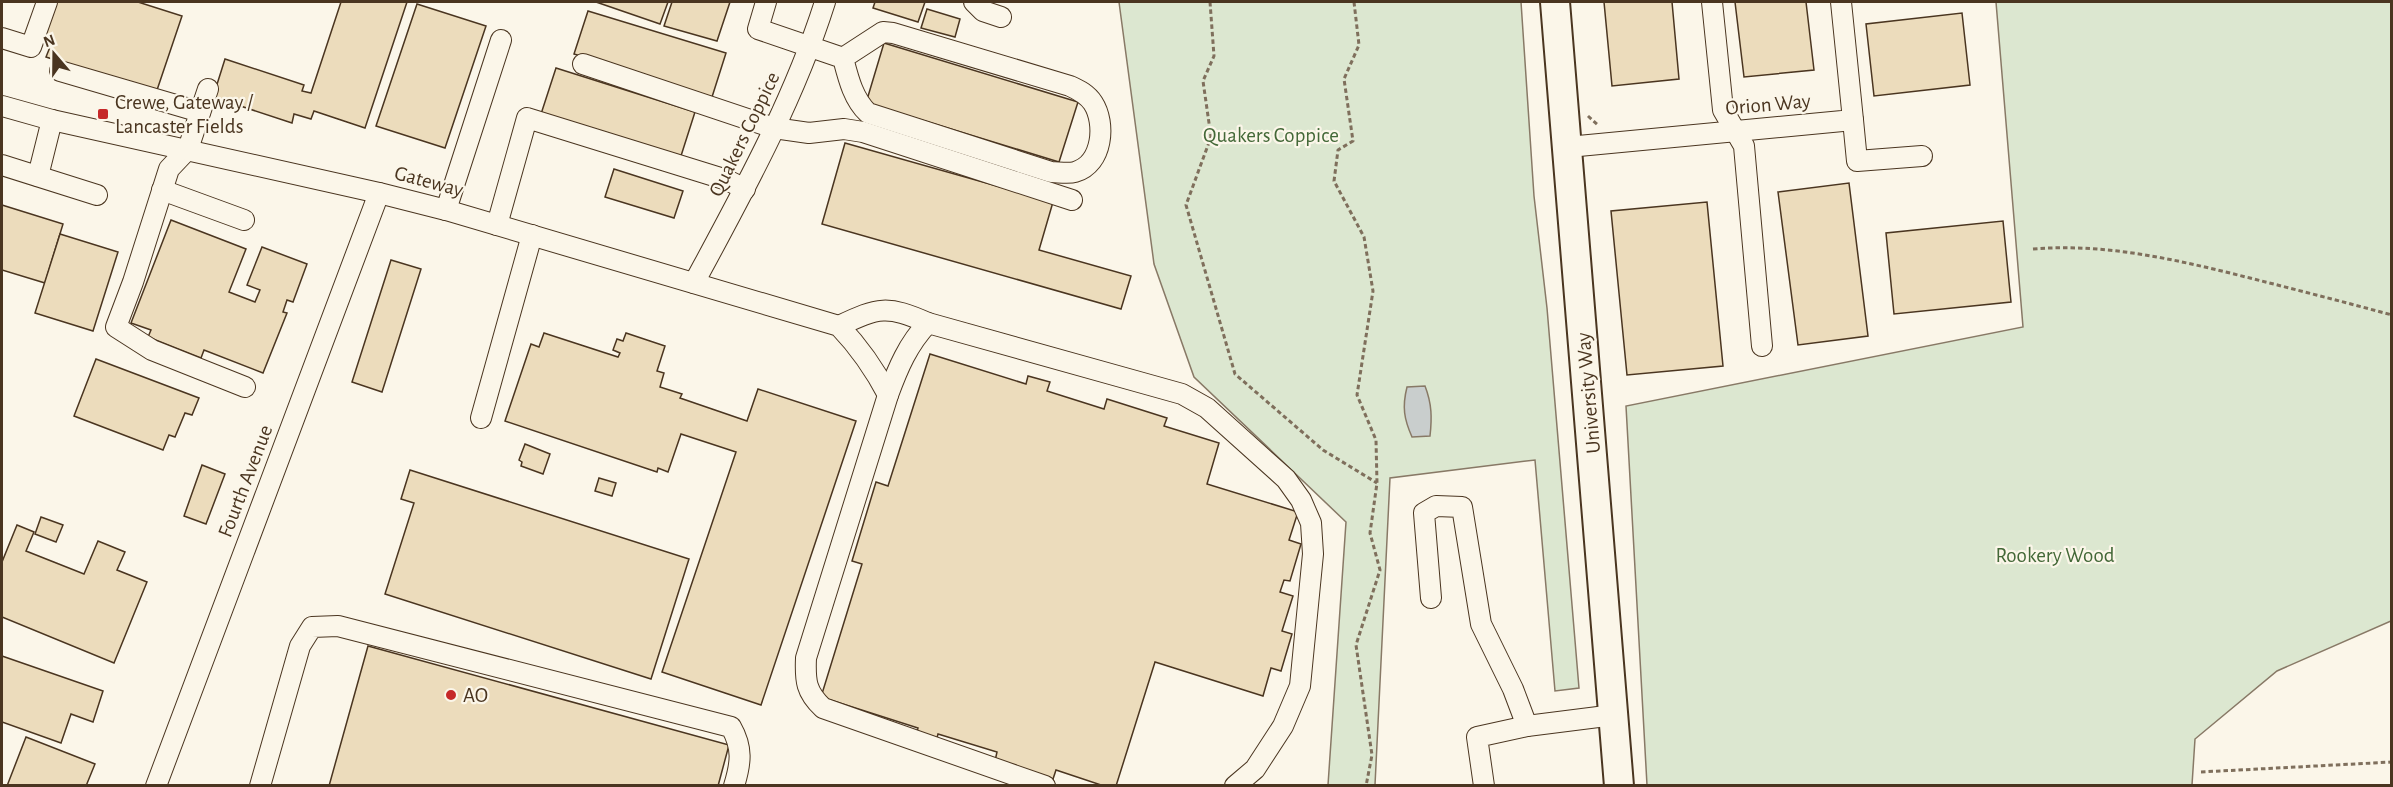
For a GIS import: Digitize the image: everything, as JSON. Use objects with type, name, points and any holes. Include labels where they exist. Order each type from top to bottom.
[{"type":"highway","name":"University Way","points":[[1555,2],[1619,786]]},
{"type":"street","points":[[2,38],[31,47],[47,2]]},
{"type":"street","points":[[766,2],[758,29],[843,58]]},
{"type":"street","name":"Quakers Coppice","points":[[694,283],[745,189],[774,128],[811,46],[825,2]]},
{"type":"street","points":[[974,2],[983,11],[1000,17]]},
{"type":"street","points":[[1712,2],[1723,110],[1744,146],[1762,346]]},
{"type":"street","points":[[1841,2],[1857,161],[1922,156]]},
{"type":"street","points":[[883,32],[893,33],[1070,86],[1082,92],[1092,102],[1099,116],[1101,129],[1098,148],[1090,162],[1075,172],[1051,172],[868,113],[860,106],[843,58],[883,32]]},
{"type":"street","points":[[446,210],[501,40]]},
{"type":"street","points":[[583,64],[774,128],[809,133],[844,129],[863,132],[1072,200]]},
{"type":"street","points":[[60,71],[200,112]]},
{"type":"street","points":[[208,89],[189,149],[169,169],[133,282],[116,327],[152,350],[245,387]]},
{"type":"street","name":"Gateway","points":[[2,106],[52,120],[189,149],[446,210],[839,326]]},
{"type":"street","points":[[497,225],[527,118],[727,180],[745,189]]},
{"type":"street","points":[[38,176],[52,120]]},
{"type":"street","name":"Orion Way","points":[[1568,147],[1853,120]]},
{"type":"street","points":[[2,165],[97,195]]},
{"type":"street","points":[[162,190],[244,220]]},
{"type":"street","name":"Fourth Avenue","points":[[156,786],[379,193]]},
{"type":"street","points":[[481,418],[532,235]]},
{"type":"street","points":[[888,395],[874,367],[839,326],[864,314],[879,310],[900,311],[928,323],[1182,394],[1207,408],[1286,479],[1301,500],[1311,523],[1313,554],[1300,686],[1283,726],[1255,769],[1235,786]]},
{"type":"street","points":[[928,323],[912,339],[901,360],[888,395],[806,658],[805,680],[812,698],[823,708],[1045,786]]},
{"type":"street","points":[[1431,598],[1424,513],[1436,506],[1462,507],[1481,624],[1513,689],[1527,726]]},
{"type":"street","points":[[260,786],[300,646],[312,627],[338,626],[731,727],[739,740],[739,767],[734,786]]},
{"type":"street","points":[[1484,786],[1477,736],[1527,726],[1614,716]]},
{"type":"path","points":[[1210,2],[1214,56],[1203,81],[1210,137],[1186,205],[1235,374],[1323,450],[1377,483]]},
{"type":"path","points":[[1354,2],[1359,45],[1344,79],[1353,141],[1338,150],[1334,181],[1364,237],[1373,291],[1357,395],[1376,440],[1377,483],[1370,533],[1380,570],[1356,645],[1372,755],[1366,786]]},
{"type":"path","points":[[2033,249],[2053,247],[2121,250],[2195,264],[2391,315]]},
{"type":"path","points":[[2201,772],[2391,762]]},
{"type":"green space","name":"Quakers Coppice","points":[[1119,2],[1521,2],[1534,196],[1547,308],[1579,688],[1555,691],[1535,460],[1390,478],[1375,785],[1328,785],[1346,522],[1194,377],[1154,264]]},
{"type":"green space","name":"Rookery Wood","points":[[1996,2],[2391,2],[2391,621],[2277,671],[2195,739],[2192,785],[1647,785],[1626,406],[2023,327]]},
{"type":"shaded area","points":[[1425,386],[1431,411],[1430,436],[1412,437],[1405,413],[1407,387]]},
{"type":"building","points":[[52,2],[138,2],[182,16],[156,93],[46,57],[52,42],[40,38]]},
{"type":"building","points":[[341,2],[407,2],[365,128],[314,111],[311,119],[294,114],[292,123],[213,97],[225,59],[304,85],[302,91],[311,93]]},
{"type":"building","points":[[596,2],[668,2],[660,24]]},
{"type":"building","points":[[672,2],[730,2],[717,41],[664,26]]},
{"type":"building","points":[[875,2],[925,2],[918,22],[873,8]]},
{"type":"building","points":[[1604,2],[1672,2],[1679,79],[1612,86]]},
{"type":"building","points":[[1735,2],[1806,2],[1814,70],[1744,77]]},
{"type":"building","points":[[417,4],[486,26],[445,148],[376,126]]},
{"type":"building","points":[[927,9],[960,19],[955,37],[921,28]]},
{"type":"building","points":[[588,11],[726,53],[712,97],[574,54]]},
{"type":"building","points":[[1962,13],[1970,85],[1874,96],[1866,24]]},
{"type":"building","points":[[884,43],[1078,102],[1059,162],[866,103]]},
{"type":"building","points":[[556,68],[695,112],[680,159],[541,114]]},
{"type":"building","points":[[845,143],[1053,202],[1039,250],[1131,276],[1121,309],[822,224]]},
{"type":"building","points":[[614,169],[683,191],[674,218],[605,197]]},
{"type":"building","points":[[1849,183],[1868,336],[1798,345],[1778,192]]},
{"type":"building","points":[[1707,202],[1723,366],[1627,375],[1611,211]]},
{"type":"building","points":[[2,205],[63,224],[45,283],[2,270]]},
{"type":"building","points":[[171,220],[246,249],[229,292],[255,302],[260,290],[247,285],[262,247],[307,264],[293,302],[287,300],[283,312],[287,313],[263,373],[204,350],[201,358],[148,337],[151,330],[131,323]]},
{"type":"building","points":[[2003,221],[2011,302],[1894,314],[1886,233]]},
{"type":"building","points":[[60,234],[118,252],[93,331],[35,313]]},
{"type":"building","points":[[391,260],[421,269],[382,392],[352,382]]},
{"type":"building","points":[[544,333],[618,357],[620,353],[613,350],[617,339],[623,341],[626,333],[665,346],[657,371],[664,373],[660,387],[682,394],[680,398],[747,421],[758,389],[856,421],[761,705],[662,672],[736,452],[681,434],[668,472],[658,468],[657,472],[505,421],[531,344],[539,347]]},
{"type":"building","points":[[930,354],[1026,384],[1028,376],[1050,382],[1047,391],[1104,409],[1107,399],[1167,418],[1164,426],[1219,443],[1207,484],[1298,512],[1289,540],[1301,544],[1290,581],[1284,580],[1280,592],[1293,596],[1282,631],[1292,634],[1281,671],[1271,668],[1263,696],[1155,662],[1116,786],[1104,786],[1056,770],[1053,779],[995,761],[997,752],[938,734],[936,742],[916,735],[918,728],[821,697],[862,564],[852,561],[876,482],[888,486]]},
{"type":"building","points":[[96,359],[199,398],[192,415],[185,413],[175,437],[169,435],[163,450],[74,416]]},
{"type":"building","points":[[525,444],[550,454],[543,474],[521,466],[522,462],[519,460]]},
{"type":"building","points":[[202,465],[225,474],[206,524],[184,516]]},
{"type":"building","points":[[410,470],[689,559],[651,679],[385,594],[414,503],[401,499]]},
{"type":"building","points":[[599,478],[616,483],[612,496],[595,491]]},
{"type":"building","points":[[41,517],[63,525],[56,542],[35,534]]},
{"type":"building","points":[[17,525],[34,532],[26,551],[84,574],[98,541],[125,552],[117,570],[147,582],[114,663],[2,617],[2,562]]},
{"type":"building","name":"AO","points":[[368,646],[729,745],[718,786],[329,786]]},
{"type":"building","points":[[2,656],[103,691],[93,722],[71,714],[61,743],[2,722]]},
{"type":"building","points":[[26,737],[95,764],[86,786],[7,786]]},
{"type":"place","name":"Crewe, Gateway / Lancaster Fields","points":[[103,114]]},
{"type":"place","name":"AO","points":[[451,695]]}]
